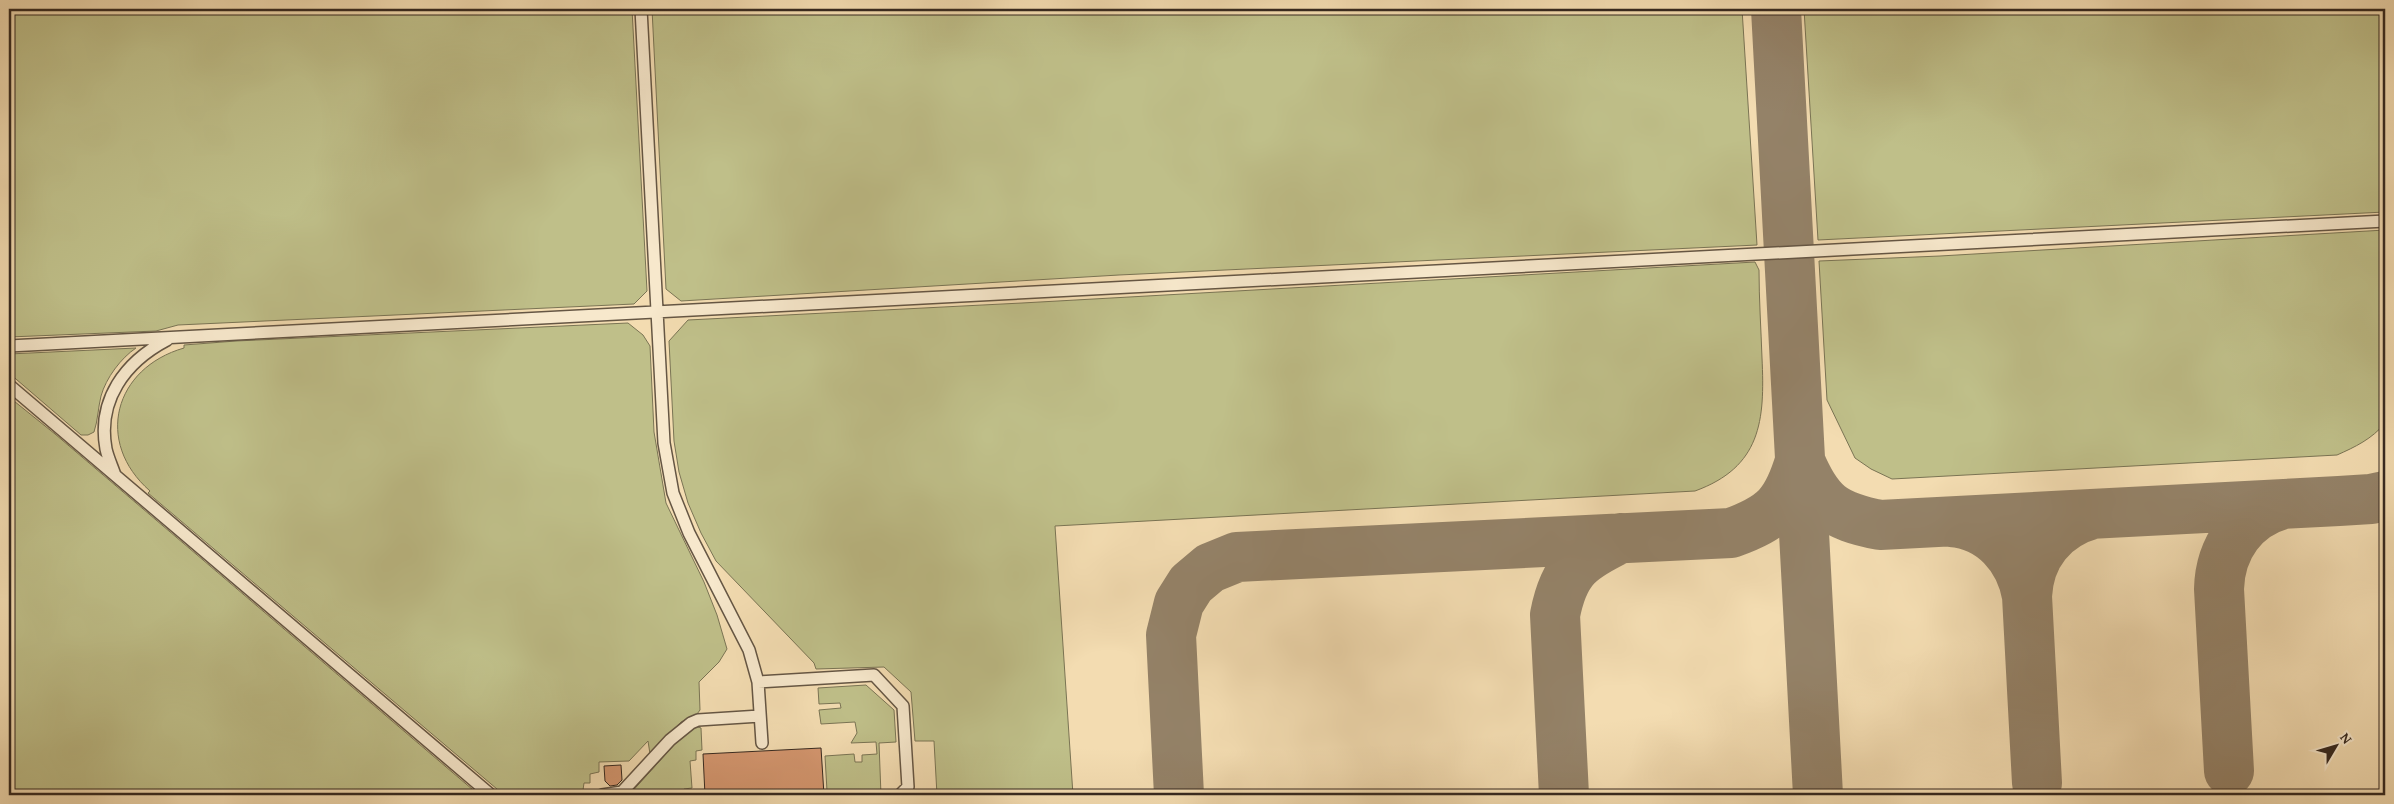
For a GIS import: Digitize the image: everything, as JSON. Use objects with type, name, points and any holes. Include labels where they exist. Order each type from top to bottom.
[{"type":"lane","points":[[641,9],[664,443],[674,493],[689,534],[749,650],[758,682],[762,743]]},
{"type":"lane","points":[[9,346],[2385,220]]},
{"type":"lane","points":[[116,476],[106,450],[105,432],[110,398],[126,370],[153,347],[171,337]]},
{"type":"lane","points":[[9,385],[491,795]]},
{"type":"lane","points":[[758,682],[874,675],[904,706],[908,787],[900,795]]},
{"type":"lane","points":[[602,795],[622,792],[670,740],[691,723],[698,720],[760,716]]},
{"type":"green space","points":[[9,9],[632,9],[647,291],[634,304],[178,325],[156,331],[9,337]]},
{"type":"green space","points":[[652,9],[1742,9],[1757,245],[1119,275],[681,301],[666,289]]},
{"type":"green space","points":[[1804,9],[2385,9],[2385,212],[1818,240]]},
{"type":"green space","points":[[2385,230],[2385,423],[2357,446],[2337,455],[1892,479],[1871,469],[1855,458],[1827,400],[1819,261],[1940,256]]},
{"type":"green space","points":[[1755,262],[1759,270],[1763,381],[1760,421],[1746,455],[1734,469],[1717,481],[1695,491],[1055,526],[1073,795],[937,795],[934,741],[915,741],[911,692],[884,667],[816,669],[814,663],[716,561],[688,503],[679,472],[674,441],[669,341],[688,320]]},
{"type":"green space","points":[[628,323],[643,335],[650,346],[654,432],[666,503],[704,582],[717,615],[727,649],[719,662],[699,682],[700,710],[697,714],[681,722],[650,754],[648,741],[629,761],[599,762],[599,772],[590,774],[590,783],[584,783],[583,790],[577,790],[577,795],[504,795],[148,493],[150,491],[133,472],[122,451],[118,429],[120,409],[128,389],[141,372],[160,358],[184,348],[184,345]]},
{"type":"green space","points":[[136,348],[120,363],[106,382],[101,396],[94,432],[88,435],[81,435],[9,373],[9,354]]},
{"type":"green space","points":[[9,397],[55,434],[479,795],[9,795]]},
{"type":"green space","points":[[866,685],[894,710],[896,742],[879,743],[881,795],[856,795],[856,790],[827,791],[825,756],[854,754],[855,762],[862,762],[862,755],[877,754],[876,742],[851,743],[857,733],[855,722],[821,724],[819,710],[841,708],[840,703],[819,704],[818,688]]},
{"type":"green space","points":[[696,726],[701,728],[702,750],[696,751],[696,760],[690,761],[692,788],[684,789],[683,795],[629,795],[683,735]]},
{"type":"building","points":[[821,748],[824,795],[705,795],[703,754]]},
{"type":"building","points":[[621,765],[622,780],[617,785],[610,786],[605,781],[604,766]]},
{"type":"taxiway","points":[[1776,9],[1818,795]]},
{"type":"taxiway","points":[[1800,461],[1813,488],[1829,506],[1850,517],[1880,525],[2339,501],[2385,496]]},
{"type":"taxiway","points":[[1179,795],[1171,635],[1179,603],[1191,584],[1210,568],[1237,557],[1731,533],[1759,521],[1777,507],[1790,488],[1800,461]]},
{"type":"taxiway","points":[[2229,771],[2219,589],[2220,574],[2229,547],[2246,524],[2270,509],[2284,504]]},
{"type":"taxiway","points":[[1951,522],[1966,524],[1979,529],[1991,536],[2002,546],[2018,568],[2027,596],[2033,567],[2038,555],[2046,544],[2066,526],[2093,514]]},
{"type":"taxiway","points":[[1564,795],[1555,615],[1563,586],[1576,566],[1595,552],[1621,538]]},
{"type":"taxiway","points":[[2027,596],[2037,783]]}]
